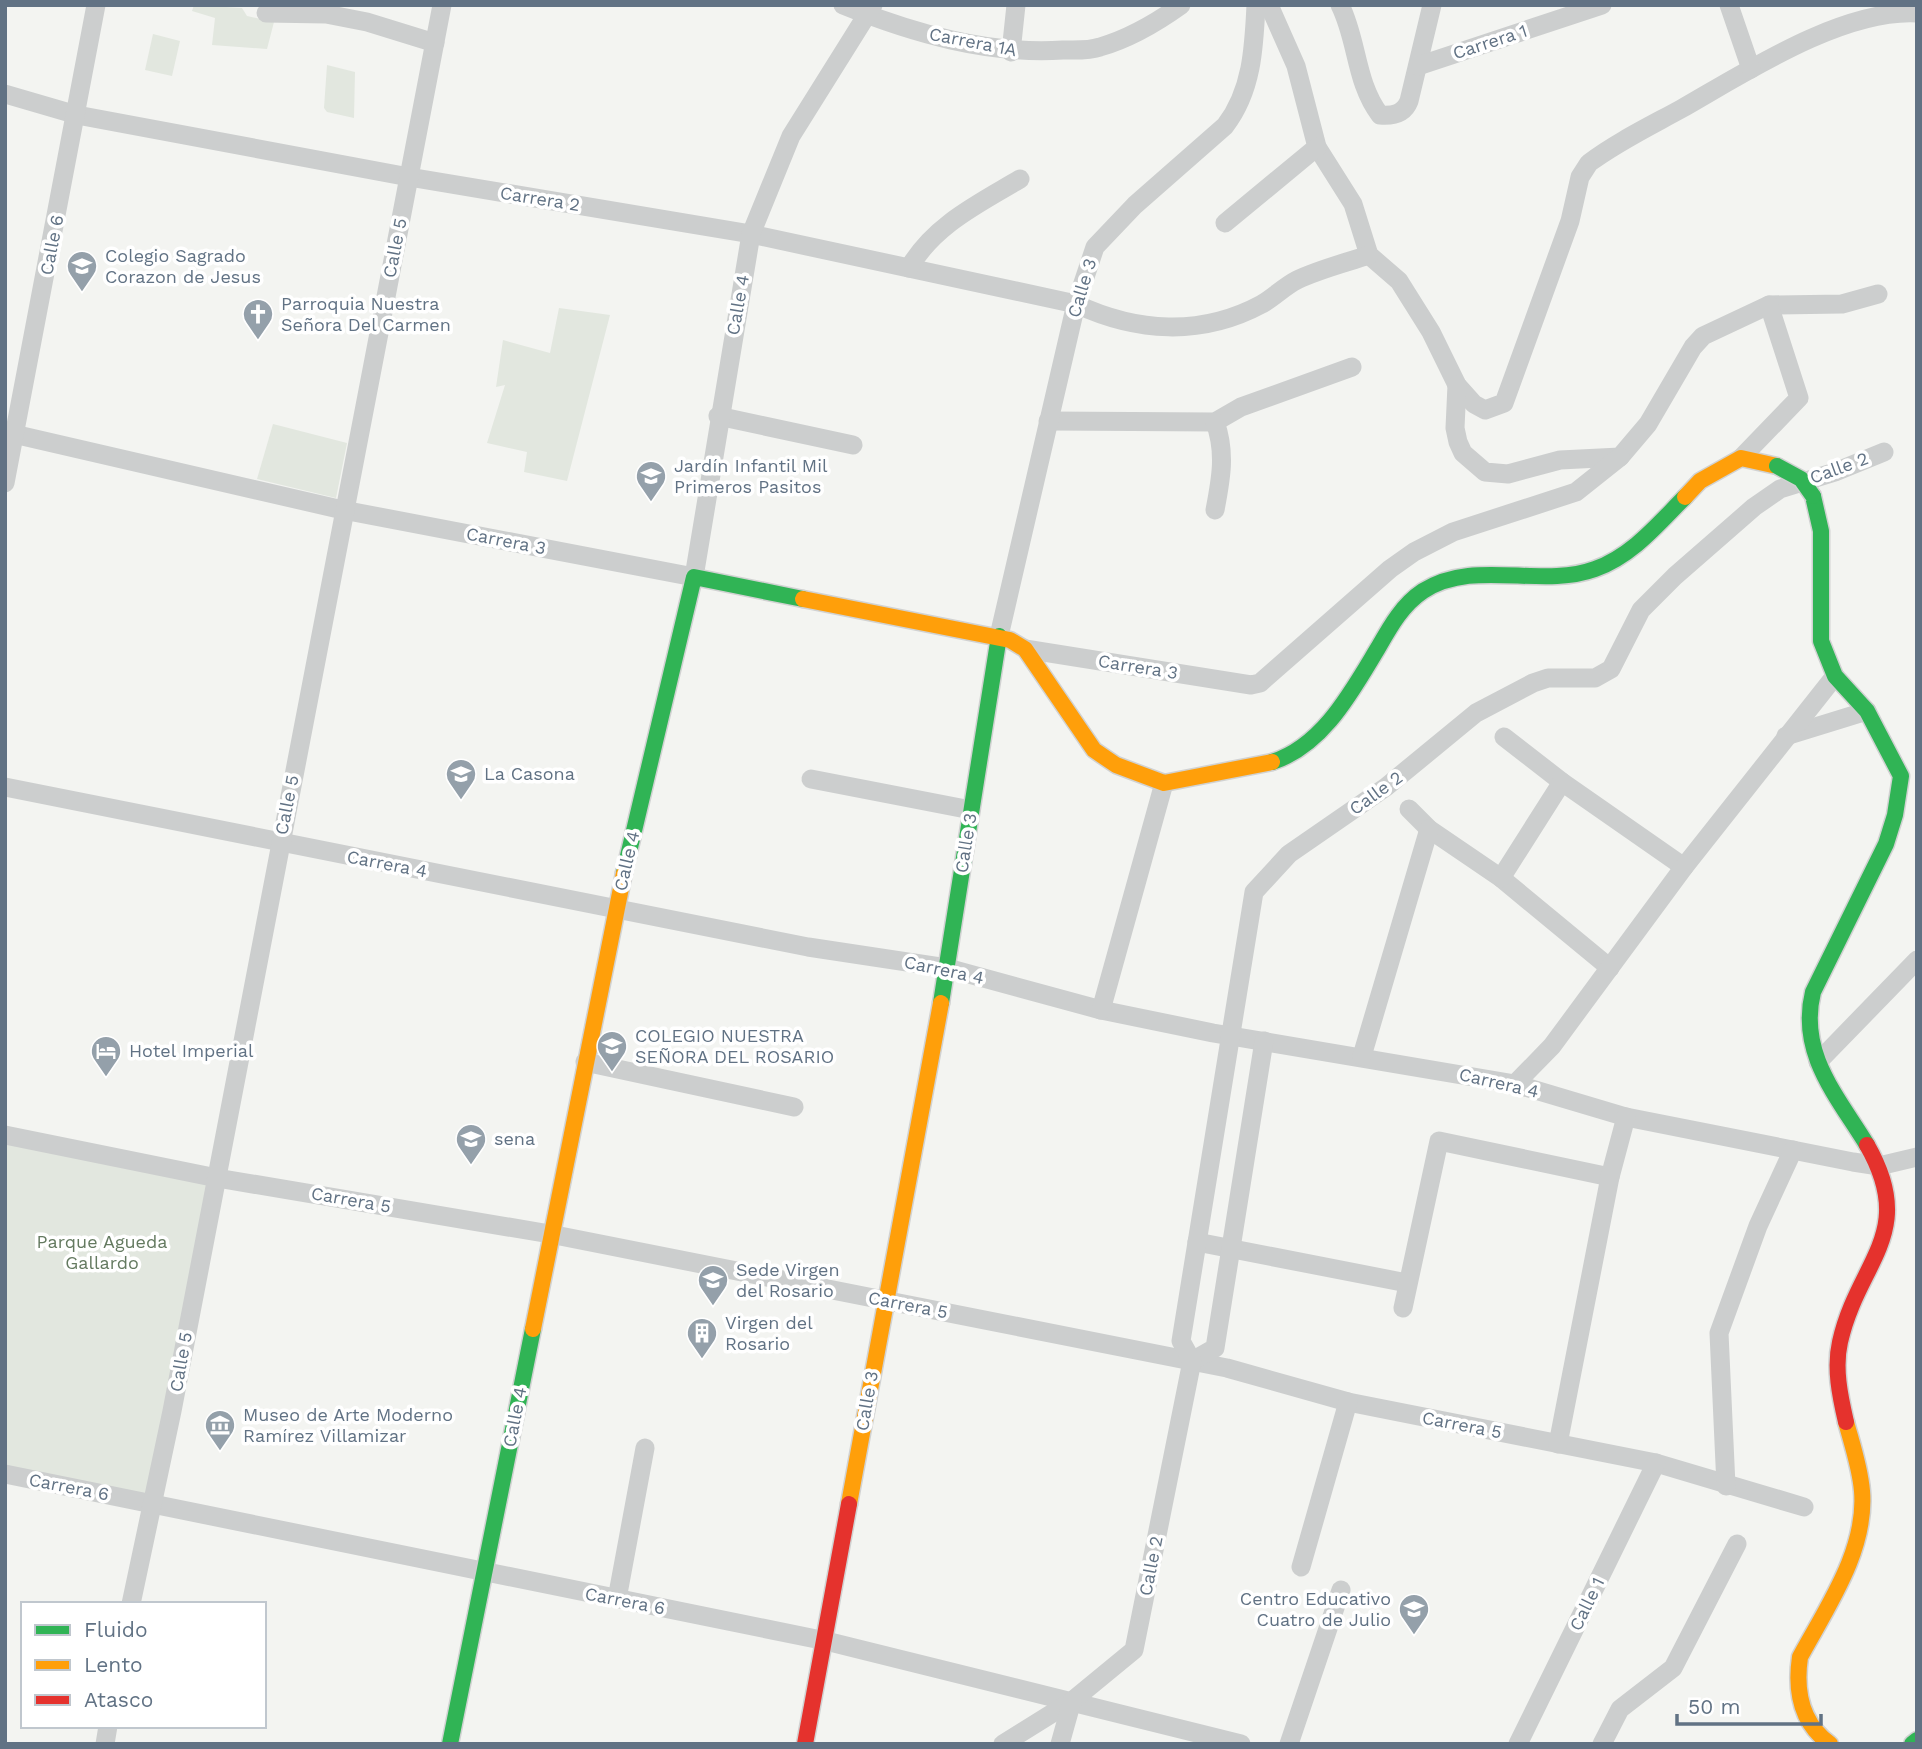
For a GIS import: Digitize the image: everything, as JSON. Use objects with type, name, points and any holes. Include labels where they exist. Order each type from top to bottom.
[{"type":"main road","points":[[1025,649],[1094,750],[1116,765],[1164,783],[1275,761],[1305,746],[1320,732],[1353,688],[1399,612],[1424,590],[1462,575],[1561,577],[1595,569],[1623,555],[1642,541],[1700,481],[1741,458],[1777,466],[1801,479],[1813,496],[1821,530],[1821,641],[1835,676],[1867,711],[1909,771],[1886,844],[1813,992],[1808,1031],[1818,1062],[1879,1166],[1888,1192],[1886,1229],[1850,1309],[1839,1346],[1845,1418],[1862,1492],[1861,1522],[1851,1554],[1800,1657],[1797,1674],[1800,1701],[1805,1716],[1814,1730],[1830,1744]]},
{"type":"main road","name":"Carrera 3","points":[[694,577],[999,636],[1025,649]]},
{"type":"main road","name":"Calle 4","points":[[450,1744],[616,909],[694,577]]},
{"type":"main road","name":"Calle 3","points":[[805,1744],[947,968],[999,636]]},
{"type":"main road","points":[[1912,1744],[1917,1740]]},
{"type":"street","name":"Calle 6","points":[[5,484],[10,433],[77,115],[96,5]]},
{"type":"street","name":"Calle 5","points":[[131,1602],[150,1503],[172,1411],[442,5]]},
{"type":"street","name":"Carrera 1A","points":[[843,5],[871,11],[925,33],[1010,52],[1098,48],[1147,29],[1181,5]]},
{"type":"street","points":[[1010,52],[1016,5]]},
{"type":"street","name":"Calle 3","points":[[999,636],[1076,304],[1095,247],[1117,222],[1225,126],[1237,111],[1248,80],[1256,5]]},
{"type":"street","points":[[1269,5],[1296,66],[1317,147],[1353,204],[1369,255],[1399,281],[1416,307],[1457,385],[1479,409],[1493,409],[1504,403],[1570,220],[1580,177],[1589,163],[1751,69],[1864,18],[1894,12],[1917,13]]},
{"type":"street","points":[[1340,5],[1353,35],[1365,90],[1380,115],[1398,114],[1406,108],[1432,5]]},
{"type":"street","name":"Carrera 1","points":[[1418,66],[1602,5]]},
{"type":"street","points":[[1729,5],[1751,69]]},
{"type":"street","name":"Calle 4","points":[[694,577],[718,416],[751,234],[791,136],[871,11]]},
{"type":"street","points":[[266,13],[326,14],[367,22],[435,43]]},
{"type":"street","name":"Carrera 2","points":[[5,94],[77,115],[410,177],[751,234],[1076,304],[1103,317],[1159,329],[1195,326],[1261,304],[1296,280],[1369,255]]},
{"type":"street","points":[[1224,223],[1317,147]]},
{"type":"street","points":[[909,268],[919,250],[951,220],[1020,179]]},
{"type":"street","points":[[1457,385],[1455,428],[1458,442],[1463,453],[1485,472],[1508,474],[1560,460],[1620,457],[1648,425],[1693,348],[1703,336],[1769,305],[1842,304],[1878,294]]},
{"type":"street","points":[[1741,458],[1794,406],[1799,393],[1769,305]]},
{"type":"street","points":[[1048,421],[1215,422],[1241,407],[1352,367]]},
{"type":"street","points":[[718,416],[853,445]]},
{"type":"street","points":[[1215,422],[1222,447],[1222,472],[1215,510]]},
{"type":"street","name":"Carrera 3","points":[[10,433],[343,510],[694,577]]},
{"type":"street","name":"Calle 2","points":[[1003,1744],[1072,1701],[1134,1650],[1192,1361],[1181,1342],[1254,892],[1289,854],[1387,788],[1476,713],[1533,682],[1548,678],[1595,678],[1611,669],[1641,610],[1675,576],[1754,507],[1780,489],[1835,472],[1884,452]]},
{"type":"street","name":"Carrera 3","points":[[1025,649],[1251,685],[1266,681],[1381,577],[1426,545],[1453,531],[1576,492],[1620,457]]},
{"type":"street","points":[[1515,1084],[1552,1046],[1684,867],[1835,676]]},
{"type":"street","points":[[1785,736],[1867,711]]},
{"type":"street","points":[[1504,737],[1562,782],[1684,867]]},
{"type":"street","points":[[811,779],[971,810]]},
{"type":"street","points":[[1502,878],[1562,782]]},
{"type":"street","points":[[1101,1010],[1164,783]]},
{"type":"street","name":"Carrera 4","points":[[5,787],[808,947],[947,968],[1101,1010],[1515,1084],[1626,1117],[1879,1166]]},
{"type":"street","points":[[1409,810],[1429,829],[1502,878],[1610,968]]},
{"type":"street","points":[[1362,1056],[1429,829]]},
{"type":"street","points":[[1818,1062],[1917,960]]},
{"type":"street","points":[[1192,1361],[1215,1348],[1264,1041]]},
{"type":"street","points":[[585,1062],[794,1107]]},
{"type":"street","points":[[1558,1444],[1611,1177],[1626,1117]]},
{"type":"street","name":"Carrera 5","points":[[5,1135],[217,1178],[550,1234],[1192,1361],[1348,1402],[1656,1464],[1804,1507]]},
{"type":"street","points":[[1404,1308],[1407,1283],[1439,1141],[1611,1177]]},
{"type":"street","points":[[1726,1486],[1718,1333],[1758,1226],[1793,1150]]},
{"type":"street","points":[[1879,1166],[1917,1157]]},
{"type":"street","points":[[1197,1242],[1407,1283]]},
{"type":"street","points":[[1301,1567],[1348,1402]]},
{"type":"street","points":[[617,1599],[645,1448]]},
{"type":"street","name":"Calle 1","points":[[1518,1744],[1656,1464]]},
{"type":"street","name":"Carrera 6","points":[[5,1474],[826,1640],[1241,1744]]},
{"type":"street","points":[[1602,1744],[1620,1709],[1673,1668],[1737,1544]]},
{"type":"street","points":[[1289,1744],[1342,1590]]},
{"type":"street","points":[[1060,1744],[1072,1701]]},
{"type":"green space","points":[[194,5],[242,8],[247,16],[274,22],[267,49],[212,45],[215,18],[192,11]]},
{"type":"green space","points":[[153,34],[180,41],[172,76],[145,70]]},
{"type":"green space","points":[[327,65],[355,72],[354,118],[327,112],[324,108]]},
{"type":"green space","points":[[559,308],[610,315],[567,481],[524,472],[527,452],[487,443],[505,385],[496,387],[503,340],[550,353]]},
{"type":"green space","points":[[273,424],[347,443],[336,498],[257,479]]},
{"type":"green space","name":"Parque Agueda Gallardo","points":[[5,1134],[217,1178],[150,1503],[5,1473]]},
{"type":"traffic: fast","points":[[1777,466],[1801,479],[1813,496]]},
{"type":"traffic: fast","points":[[1813,496],[1821,531],[1821,641],[1835,676],[1867,711],[1901,776],[1895,815],[1886,844],[1813,992],[1810,1014],[1811,1035],[1823,1073],[1867,1145]]},
{"type":"traffic: fast","points":[[1272,762],[1290,754],[1321,730],[1346,699],[1397,617],[1423,591],[1443,581],[1464,576],[1552,576],[1595,569],[1633,548],[1685,497]]},
{"type":"traffic: fast","points":[[624,873],[694,577],[803,599]]},
{"type":"traffic: fast","points":[[941,1003],[999,636]]},
{"type":"traffic: fast","points":[[450,1744],[533,1329]]},
{"type":"traffic: fast","points":[[1912,1744],[1917,1740]]},
{"type":"traffic: slow","points":[[1685,497],[1700,481],[1741,458],[1777,466]]},
{"type":"traffic: slow","points":[[803,599],[1010,640],[1025,649],[1094,750],[1116,765],[1164,783],[1272,762]]},
{"type":"traffic: slow","points":[[533,1329],[624,873]]},
{"type":"traffic: slow","points":[[849,1504],[941,1003]]},
{"type":"traffic: slow","points":[[1830,1744],[1820,1736],[1806,1716],[1798,1682],[1800,1657],[1843,1577],[1858,1535],[1862,1491],[1858,1464],[1846,1422]]},
{"type":"traffic: jam","points":[[1846,1422],[1838,1372],[1840,1342],[1848,1314],[1886,1225],[1887,1202],[1881,1176],[1867,1145]]},
{"type":"traffic: jam","points":[[805,1744],[849,1504]]},
{"type":"place","name":"Colegio Sagrado Corazon de Jesus","points":[[82,293]]},
{"type":"place","name":"Parroquia Nuestra Señora Del Carmen","points":[[258,341]]},
{"type":"place","name":"Jardín Infantil Mil Primeros Pasitos","points":[[651,503]]},
{"type":"place","name":"La Casona","points":[[461,801]]},
{"type":"place","name":"COLEGIO NUESTRA SEÑORA DEL ROSARIO","points":[[612,1073]]},
{"type":"place","name":"Hotel Imperial","points":[[106,1078]]},
{"type":"place","name":"sena","points":[[471,1166]]},
{"type":"place","name":"Sede Virgen del Rosario","points":[[713,1307]]},
{"type":"place","name":"Virgen del Rosario","points":[[702,1360]]},
{"type":"place","name":"Museo de Arte Moderno Ramírez Villamizar","points":[[220,1452]]},
{"type":"place","name":"Centro Educativo Cuatro de Julio","points":[[1414,1636]]}]
